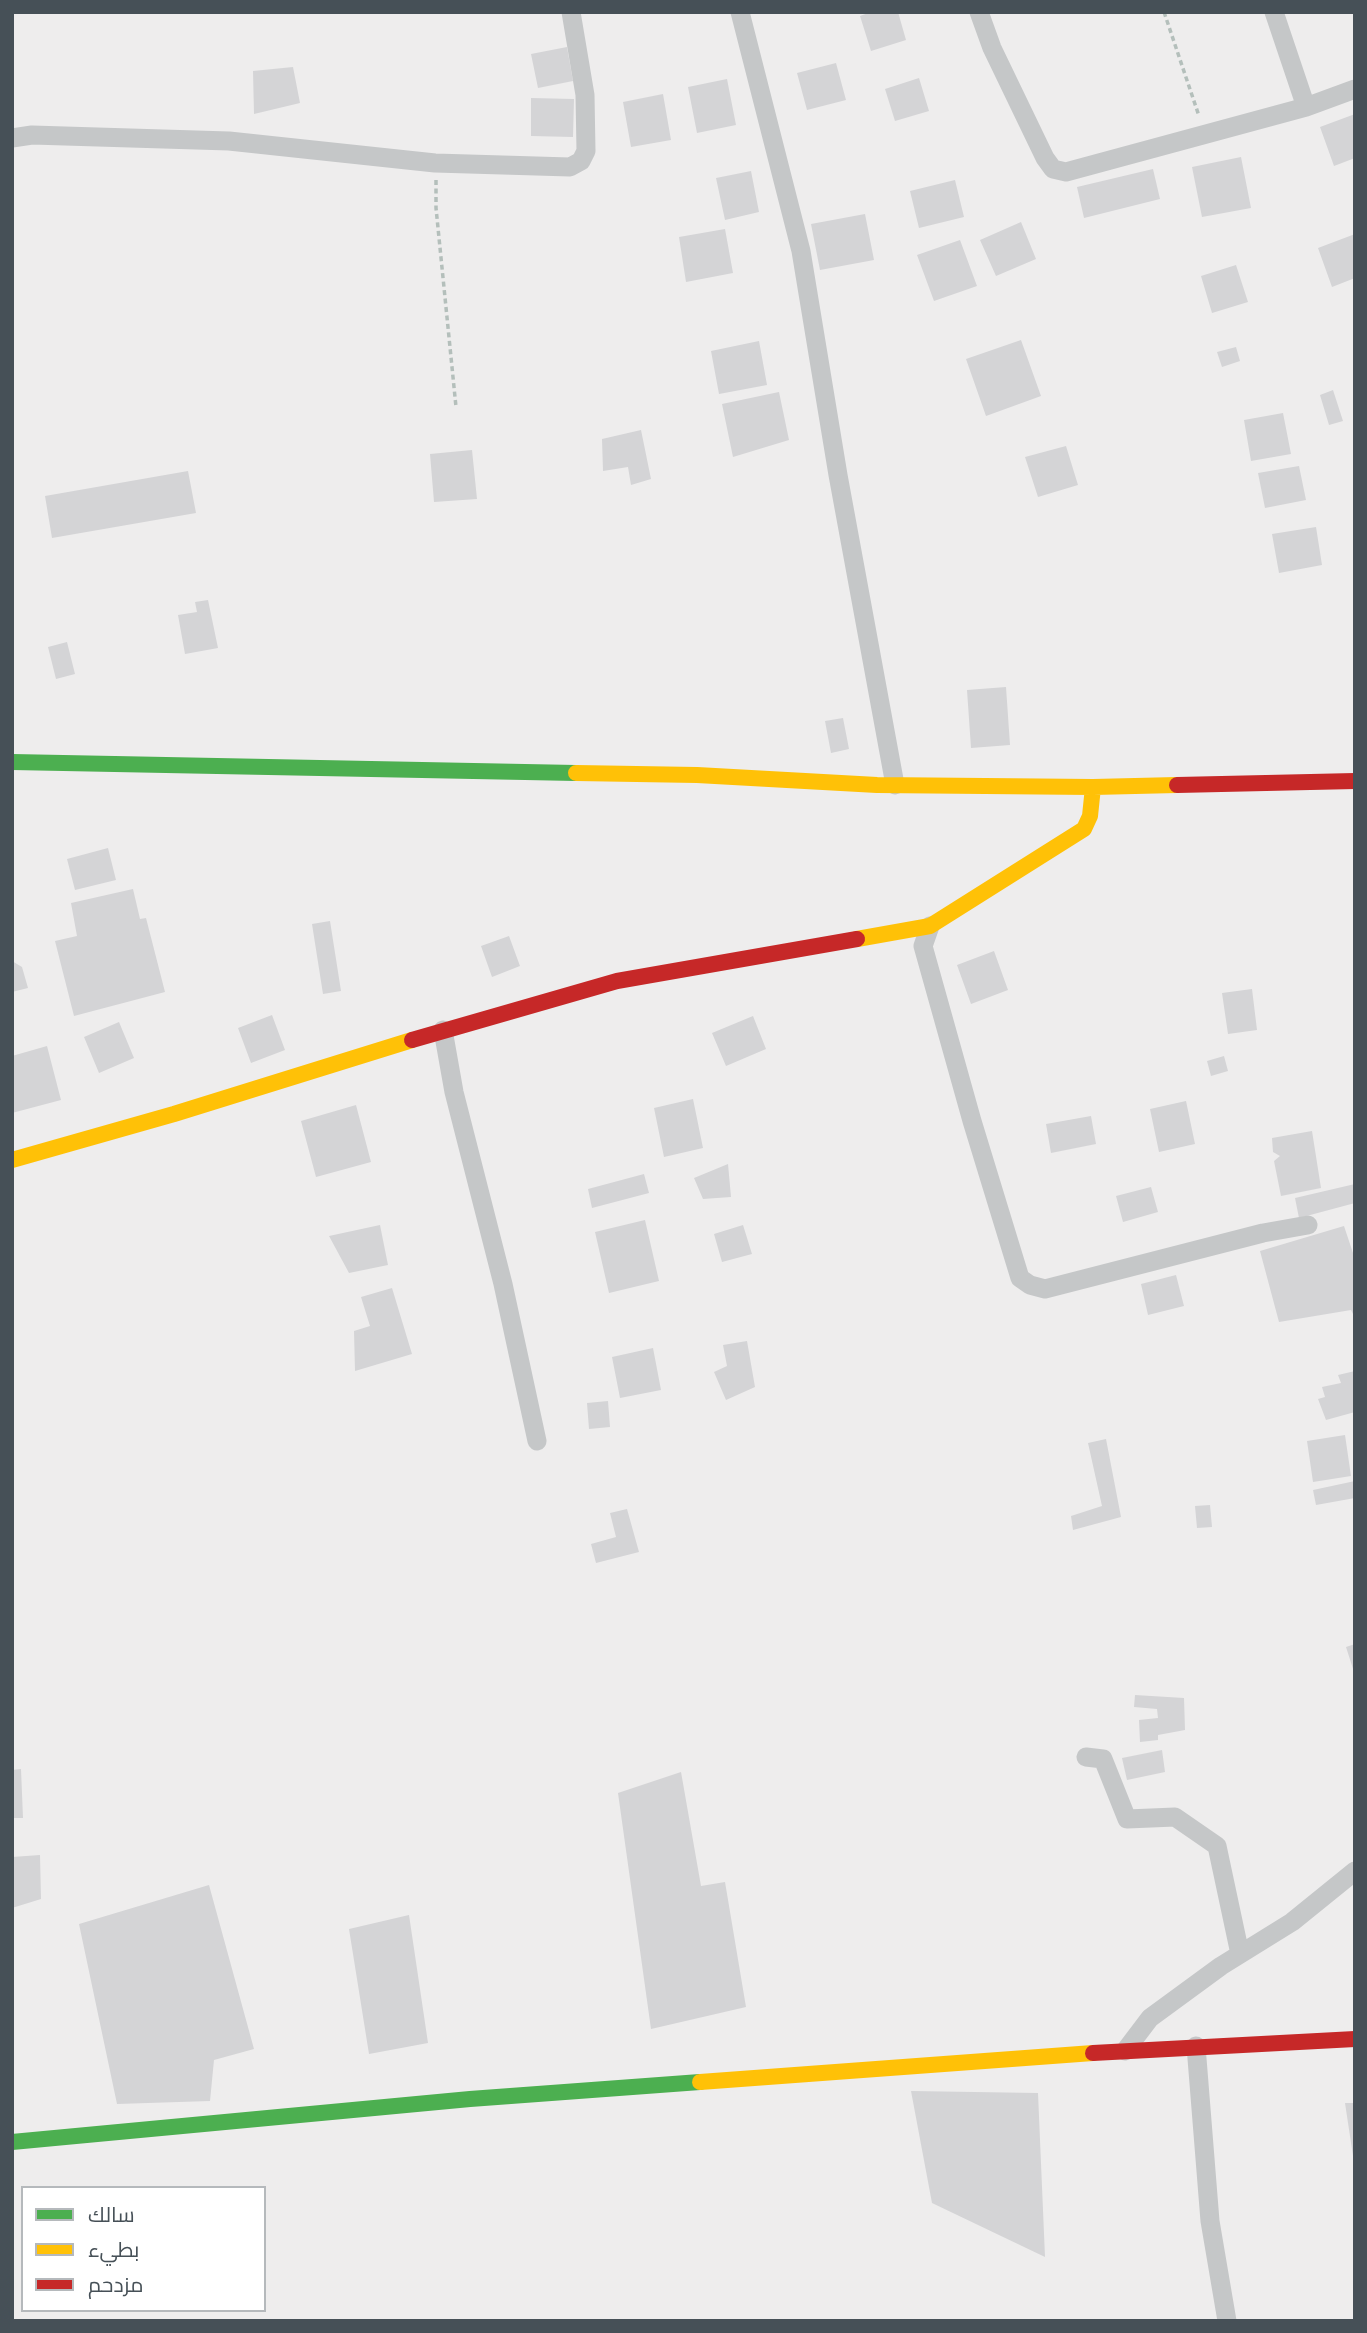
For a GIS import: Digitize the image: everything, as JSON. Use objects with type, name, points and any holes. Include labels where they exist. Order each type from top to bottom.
[{"type":"street","points":[[12,138],[32,135],[229,141],[435,163],[570,167],[581,161],[586,152],[586,95],[571,12]]},
{"type":"street","points":[[740,12],[801,251],[838,475],[895,785]]},
{"type":"street","points":[[979,12],[992,48],[1053,169],[1066,172],[1306,107],[1355,89]]},
{"type":"street","points":[[1274,12],[1306,107]]},
{"type":"street","points":[[12,762],[697,775],[895,785],[1093,787],[1355,782]]},
{"type":"street","points":[[12,1160],[187,1110],[443,1030],[617,981],[930,926],[1084,829],[1090,816],[1093,787]]},
{"type":"street","points":[[930,926],[923,946],[1020,1278],[1030,1285],[1045,1289],[1308,1224]]},
{"type":"street","points":[[443,1030],[454,1092],[503,1284],[537,1441]]},
{"type":"street","points":[[1086,1757],[1103,1759],[1126,1819],[1175,1817],[1217,1846],[1240,1954]]},
{"type":"street","points":[[1125,2051],[1150,2018],[1240,1954],[1292,1922],[1355,1871]]},
{"type":"street","points":[[12,2142],[470,2099],[1196,2046],[1355,2039]]},
{"type":"street","points":[[1196,2046],[1210,2221],[1227,2321]]},
{"type":"path","points":[[1164,12],[1205,134]]},
{"type":"path","points":[[435,163],[436,208],[456,407]]},
{"type":"building","points":[[871,12],[898,12],[906,40],[871,51],[860,16]]},
{"type":"building","points":[[567,47],[573,81],[538,88],[531,54]]},
{"type":"building","points":[[836,63],[846,100],[807,110],[797,73]]},
{"type":"building","points":[[293,67],[300,103],[254,114],[253,71]]},
{"type":"building","points":[[919,78],[929,111],[895,121],[885,89]]},
{"type":"building","points":[[727,79],[736,125],[697,133],[688,87]]},
{"type":"building","points":[[663,94],[671,140],[631,147],[623,102]]},
{"type":"building","points":[[531,98],[574,99],[573,137],[531,136]]},
{"type":"building","points":[[1355,114],[1355,158],[1334,166],[1320,127]]},
{"type":"building","points":[[1241,157],[1251,208],[1202,217],[1192,167]]},
{"type":"building","points":[[1153,169],[1160,199],[1084,218],[1077,187]]},
{"type":"building","points":[[751,171],[759,212],[725,220],[716,178]]},
{"type":"building","points":[[955,180],[964,217],[919,228],[910,191]]},
{"type":"building","points":[[865,214],[874,260],[820,270],[811,224]]},
{"type":"building","points":[[1021,222],[1036,259],[996,276],[980,240]]},
{"type":"building","points":[[725,229],[733,273],[686,282],[679,237]]},
{"type":"building","points":[[1355,234],[1355,278],[1332,287],[1318,248]]},
{"type":"building","points":[[960,240],[977,286],[934,301],[917,255]]},
{"type":"building","points":[[1236,265],[1248,302],[1212,313],[1201,276]]},
{"type":"building","points":[[1021,340],[1041,396],[986,416],[966,359]]},
{"type":"building","points":[[759,341],[767,385],[719,394],[711,351]]},
{"type":"building","points":[[1236,347],[1240,361],[1222,367],[1217,352]]},
{"type":"building","points":[[1333,390],[1343,421],[1329,425],[1320,395]]},
{"type":"building","points":[[779,392],[789,440],[733,457],[722,404]]},
{"type":"building","points":[[1283,413],[1291,454],[1251,461],[1244,420]]},
{"type":"building","points":[[641,430],[651,479],[631,485],[628,467],[603,471],[602,439]]},
{"type":"building","points":[[1066,446],[1078,485],[1038,497],[1025,457]]},
{"type":"building","points":[[472,450],[477,499],[434,502],[430,454]]},
{"type":"building","points":[[1299,466],[1306,500],[1265,508],[1258,473]]},
{"type":"building","points":[[188,471],[196,513],[52,538],[45,496]]},
{"type":"building","points":[[1316,527],[1322,565],[1279,573],[1272,534]]},
{"type":"building","points":[[208,600],[218,648],[185,654],[178,615],[197,612],[195,602]]},
{"type":"building","points":[[67,642],[75,674],[56,679],[48,647]]},
{"type":"building","points":[[1006,687],[1010,745],[971,748],[967,690]]},
{"type":"building","points":[[843,718],[849,749],[831,753],[825,721]]},
{"type":"building","points":[[108,848],[116,880],[75,890],[67,859]]},
{"type":"building","points":[[133,889],[140,919],[146,918],[165,992],[74,1016],[55,941],[77,936],[71,903]]},
{"type":"building","points":[[330,921],[341,991],[323,994],[312,924]]},
{"type":"building","points":[[509,936],[520,966],[492,977],[481,946]]},
{"type":"building","points":[[994,951],[1008,990],[971,1004],[957,965]]},
{"type":"building","points":[[12,961],[22,967],[28,988],[12,992]]},
{"type":"building","points":[[1252,989],[1257,1030],[1228,1034],[1222,993]]},
{"type":"building","points":[[272,1015],[285,1050],[251,1063],[238,1028]]},
{"type":"building","points":[[753,1016],[766,1049],[726,1066],[712,1033]]},
{"type":"building","points":[[119,1022],[134,1058],[99,1073],[84,1037]]},
{"type":"building","points":[[47,1046],[61,1100],[12,1113],[12,1056]]},
{"type":"building","points":[[1224,1056],[1228,1071],[1211,1076],[1207,1061]]},
{"type":"building","points":[[693,1099],[703,1148],[664,1157],[654,1108]]},
{"type":"building","points":[[1186,1101],[1195,1144],[1159,1152],[1150,1109]]},
{"type":"building","points":[[356,1105],[371,1162],[316,1177],[301,1121]]},
{"type":"building","points":[[1091,1116],[1096,1144],[1051,1153],[1046,1124]]},
{"type":"building","points":[[1312,1131],[1321,1188],[1281,1196],[1274,1161],[1280,1156],[1273,1152],[1272,1138]]},
{"type":"building","points":[[728,1164],[731,1197],[703,1199],[694,1178]]},
{"type":"building","points":[[644,1174],[649,1193],[592,1208],[588,1189]]},
{"type":"building","points":[[1355,1184],[1355,1203],[1299,1218],[1295,1198]]},
{"type":"building","points":[[1151,1187],[1158,1212],[1123,1222],[1116,1196]]},
{"type":"building","points":[[645,1220],[659,1281],[609,1293],[595,1232]]},
{"type":"building","points":[[380,1225],[388,1265],[349,1273],[329,1236]]},
{"type":"building","points":[[743,1225],[752,1254],[722,1262],[714,1234]]},
{"type":"building","points":[[1344,1226],[1355,1259],[1355,1318],[1351,1310],[1279,1322],[1260,1251]]},
{"type":"building","points":[[1176,1275],[1184,1306],[1148,1315],[1141,1284]]},
{"type":"building","points":[[392,1288],[412,1354],[355,1371],[354,1331],[370,1326],[361,1297]]},
{"type":"building","points":[[747,1341],[755,1387],[726,1400],[714,1372],[727,1366],[723,1345]]},
{"type":"building","points":[[653,1348],[661,1390],[620,1398],[612,1357]]},
{"type":"building","points":[[1355,1371],[1355,1412],[1326,1420],[1318,1399],[1325,1397],[1322,1387],[1341,1383],[1338,1375]]},
{"type":"building","points":[[608,1401],[610,1427],[589,1429],[587,1403]]},
{"type":"building","points":[[1345,1435],[1351,1476],[1313,1482],[1307,1441]]},
{"type":"building","points":[[1106,1439],[1121,1517],[1073,1530],[1071,1516],[1102,1506],[1088,1443]]},
{"type":"building","points":[[1355,1481],[1355,1498],[1316,1505],[1313,1490]]},
{"type":"building","points":[[1210,1505],[1212,1527],[1197,1528],[1195,1506]]},
{"type":"building","points":[[627,1509],[639,1552],[596,1563],[591,1544],[616,1537],[610,1513]]},
{"type":"building","points":[[1355,1644],[1355,1672],[1354,1672],[1346,1647]]},
{"type":"building","points":[[1135,1695],[1184,1698],[1185,1730],[1158,1735],[1158,1740],[1140,1742],[1139,1720],[1158,1718],[1157,1709],[1134,1707]]},
{"type":"building","points":[[1162,1750],[1165,1772],[1127,1780],[1122,1758]]},
{"type":"building","points":[[21,1769],[23,1818],[12,1818],[12,1770]]},
{"type":"building","points":[[681,1772],[701,1886],[725,1882],[746,2007],[651,2029],[618,1793]]},
{"type":"building","points":[[40,1855],[41,1899],[12,1908],[12,1857]]},
{"type":"building","points":[[209,1885],[254,2049],[214,2060],[210,2101],[117,2104],[79,1924]]},
{"type":"building","points":[[409,1915],[428,2043],[369,2054],[349,1929]]},
{"type":"building","points":[[911,2091],[1038,2093],[1045,2257],[932,2203]]},
{"type":"building","points":[[1345,2103],[1355,2103],[1355,2156],[1353,2156]]},
{"type":"traffic: fast","points":[[12,762],[576,773]]},
{"type":"traffic: fast","points":[[12,2142],[470,2099],[700,2082]]},
{"type":"traffic: slow","points":[[576,773],[697,775],[877,785],[1177,785]]},
{"type":"traffic: slow","points":[[857,939],[930,926],[1084,829],[1090,816],[1093,787]]},
{"type":"traffic: slow","points":[[12,1160],[174,1114],[412,1040]]},
{"type":"traffic: slow","points":[[700,2082],[1093,2053]]},
{"type":"traffic: jam","points":[[1177,785],[1355,781]]},
{"type":"traffic: jam","points":[[412,1040],[617,981],[857,939]]},
{"type":"traffic: jam","points":[[1093,2053],[1355,2039]]}]
